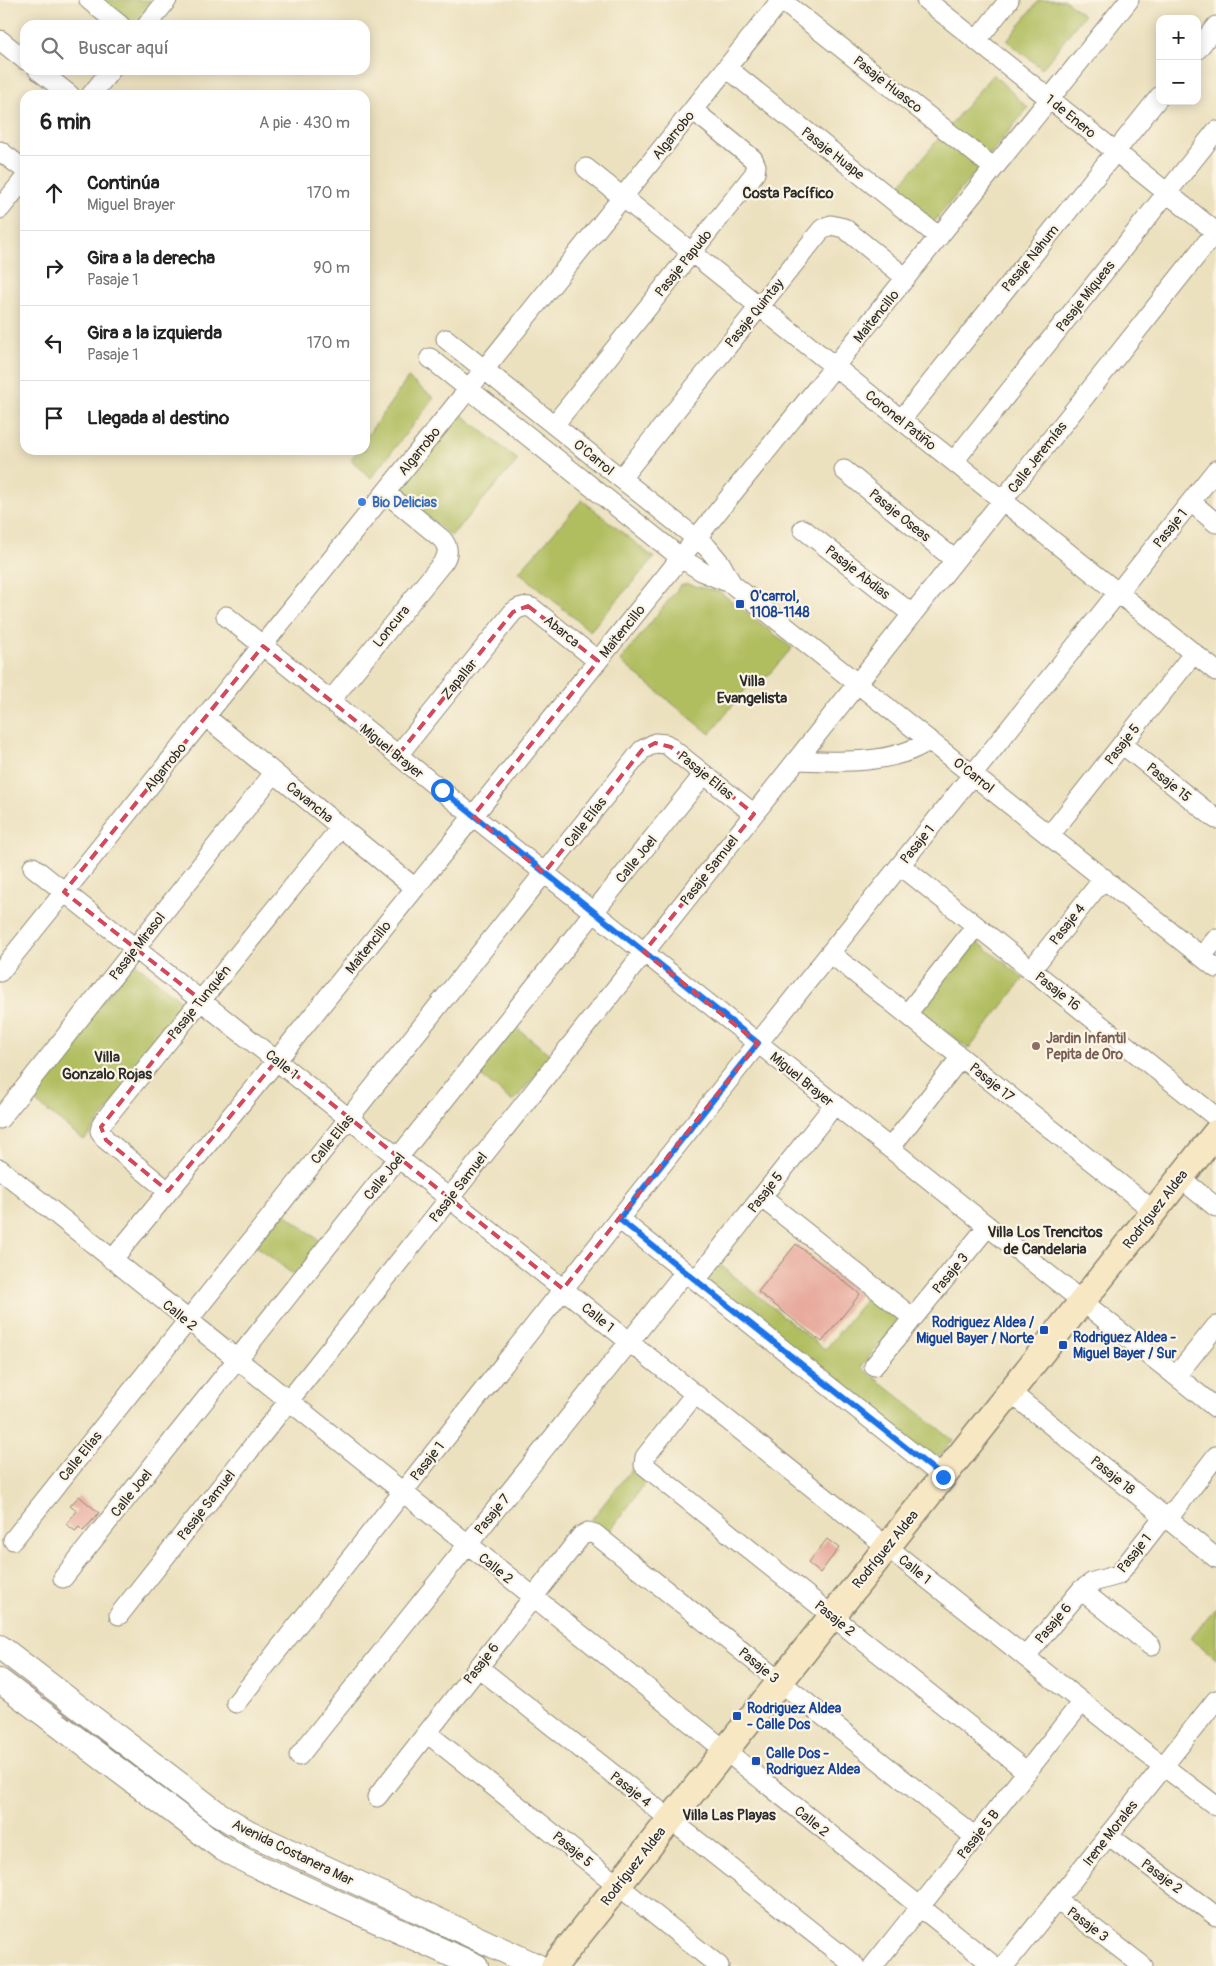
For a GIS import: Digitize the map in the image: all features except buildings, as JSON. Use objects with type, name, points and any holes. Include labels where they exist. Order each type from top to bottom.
[{"type":"main road","name":"Rodríguez Aldea","points":[[554,1966],[1216,1133]]},
{"type":"street","points":[[89,0],[114,20]]},
{"type":"street","points":[[151,20],[167,0]]},
{"type":"street","name":"Algarrobo","points":[[0,972],[781,0]]},
{"type":"street","name":"Pasaje Huasco","points":[[781,0],[994,168]]},
{"type":"street","name":"1 de Enero","points":[[926,0],[1216,232]]},
{"type":"street","points":[[977,40],[1009,0]]},
{"type":"street","name":"Maitencillo","points":[[112,1260],[277,1060],[1129,0]]},
{"type":"street","points":[[1201,45],[1216,26]]},
{"type":"street","points":[[0,40],[20,56]]},
{"type":"street","name":"Pasaje Huape","points":[[727,68],[939,237]]},
{"type":"street","points":[[44,75],[64,90]]},
{"type":"street","points":[[95,90],[107,75]]},
{"type":"street","name":"Pasaje Nahum","points":[[901,420],[1156,101]]},
{"type":"street","name":"Pasaje Papudo","points":[[554,425],[756,170],[753,159],[693,110]]},
{"type":"street","name":"Pasaje Miqueas","points":[[954,461],[1216,131]]},
{"type":"street","points":[[0,151],[20,166]]},
{"type":"street","name":"Coronel Patiño","points":[[586,168],[1216,671]]},
{"type":"street","points":[[0,209],[20,184]]},
{"type":"street","name":"Pasaje Quintay","points":[[621,478],[818,232],[831,225],[844,228],[906,278]]},
{"type":"street","name":"Calle Jeremías","points":[[797,760],[1216,232]]},
{"type":"street","name":"O'Carrol","points":[[446,338],[707,547],[721,564],[732,584]]},
{"type":"street","name":"O'Carrol","points":[[430,358],[681,558],[703,572],[732,584],[1209,962]]},
{"type":"street","name":"Pasaje Oseas","points":[[844,470],[955,560]]},
{"type":"street","name":"Pasaje 1","points":[[236,1703],[758,1043],[1216,470]]},
{"type":"street","name":"Loncura","points":[[330,700],[444,561],[448,550],[442,539],[386,493]]},
{"type":"street","points":[[1190,502],[1216,522]]},
{"type":"street","name":"Pasaje Abdias","points":[[803,529],[912,614]]},
{"type":"street","name":"Abarca","points":[[524,606],[536,610],[598,661]]},
{"type":"street","name":"Zapallar","points":[[398,755],[513,612],[524,606]]},
{"type":"street","name":"Miguel Brayer","points":[[226,616],[544,873],[1216,1408]]},
{"type":"street","name":"Pasaje 5","points":[[1050,835],[1194,653]]},
{"type":"street","name":"Cavancha","points":[[206,717],[415,888]]},
{"type":"street","points":[[797,760],[829,761],[894,756],[918,747],[930,740]]},
{"type":"street","name":"Pasaje Elías","points":[[655,742],[666,744],[754,814]]},
{"type":"street","name":"Calle Elías","points":[[13,1540],[642,750],[655,742]]},
{"type":"street","name":"Pasaje 15","points":[[1122,744],[1216,819]]},
{"type":"street","name":"Pasaje Samuel","points":[[119,1614],[797,760]]},
{"type":"street","name":"Pasaje Mirasol","points":[[0,1119],[274,773]]},
{"type":"street","name":"Calle Joel","points":[[63,1578],[704,774]]},
{"type":"street","name":"Pasaje Tunquén","points":[[168,1191],[106,1140],[101,1134],[100,1127],[341,827]]},
{"type":"street","name":"Pasaje 16","points":[[900,865],[1216,1116]]},
{"type":"street","name":"Calle 1","points":[[33,867],[1163,1767],[1216,1806]]},
{"type":"street","name":"Pasaje 4","points":[[1031,970],[1104,878]]},
{"type":"street","points":[[906,1014],[976,926]]},
{"type":"street","points":[[1209,962],[1216,939]]},
{"type":"street","name":"Pasaje 17","points":[[830,953],[1154,1211]]},
{"type":"street","points":[[890,1148],[961,1057]]},
{"type":"street","name":"Pasaje 5","points":[[690,1276],[761,1197],[835,1104]]},
{"type":"street","name":"Calle 2","points":[[0,1169],[994,1966]]},
{"type":"street","points":[[1180,1178],[1216,1207]]},
{"type":"street","points":[[761,1197],[913,1318]]},
{"type":"street","points":[[619,1219],[943,1477]]},
{"type":"street","name":"Pasaje 3","points":[[874,1366],[988,1226]]},
{"type":"street","name":"Pasaje 7","points":[[299,1756],[630,1342],[690,1276]]},
{"type":"street","points":[[1176,1376],[1216,1326]]},
{"type":"street","name":"Pasaje 18","points":[[1010,1392],[1216,1558]]},
{"type":"street","name":"Pasaje 2","points":[[695,1394],[645,1457],[644,1463],[646,1468],[1027,1772]]},
{"type":"street","name":"Pasaje 1","points":[[1081,1590],[1093,1582],[1118,1575],[1157,1524],[1174,1511],[1216,1456]]},
{"type":"street","name":"Pasaje 3","points":[[588,1532],[595,1534],[975,1837]]},
{"type":"street","name":"Pasaje 6","points":[[377,1797],[582,1536],[588,1532]]},
{"type":"street","points":[[1081,1590],[1152,1646]]},
{"type":"street","name":"Pasaje 6","points":[[1025,1657],[1081,1590]]},
{"type":"street","name":"Avenida Costanera Mar","points":[[0,1648],[218,1813],[248,1832],[537,1966]]},
{"type":"street","name":"Pasaje 4","points":[[478,1667],[854,1966]]},
{"type":"street","name":"Avenida Costanera Mar","points":[[0,1681],[223,1849],[476,1966]]},
{"type":"street","name":"Irene Morales","points":[[1004,1966],[1216,1700]]},
{"type":"street","name":"Pasaje 5 B","points":[[873,1966],[1082,1702]]},
{"type":"street","name":"Pasaje 5","points":[[427,1733],[719,1966]]},
{"type":"street","name":"Pasaje 2","points":[[1108,1835],[1216,1916]]},
{"type":"street","name":"Pasaje 3","points":[[1057,1900],[1143,1966]]},
{"type":"highlighted area","points":[[528,606],[598,661],[473,816],[544,873],[642,750],[655,743],[671,747],[754,814],[644,952],[758,1043],[563,1289],[277,1060],[168,1191],[106,1140],[101,1127],[201,1000],[64,892],[263,646],[398,755],[513,612]]},
{"type":"green space","points":[[99,0],[156,0],[140,20],[125,20]]},
{"type":"green space","points":[[1039,0],[1065,0],[1084,15],[1042,69],[1007,41]]},
{"type":"green space","points":[[993,74],[1028,108],[934,222],[895,191]]},
{"type":"green space","points":[[408,378],[434,398],[371,478],[351,460],[354,455],[370,455],[370,432]]},
{"type":"green space","points":[[460,413],[518,460],[451,536],[398,491]]},
{"type":"green space","points":[[582,500],[654,558],[590,631],[519,572]]},
{"type":"green space","points":[[687,584],[720,592],[792,648],[763,681],[756,676],[710,734],[620,661],[680,586]]},
{"type":"green space","points":[[975,940],[1024,978],[969,1049],[919,1011]]},
{"type":"green space","points":[[134,962],[190,1008],[84,1140],[27,1095]]},
{"type":"green space","points":[[513,1025],[552,1056],[513,1102],[476,1072]]},
{"type":"green space","points":[[282,1211],[321,1242],[295,1276],[255,1245]]},
{"type":"green space","points":[[719,1264],[825,1350],[869,1295],[900,1319],[861,1367],[953,1440],[935,1462],[705,1280]]},
{"type":"green space","points":[[631,1470],[646,1482],[608,1534],[591,1520]]},
{"type":"green space","points":[[1216,1607],[1216,1658],[1190,1638]]},
{"type":"place","name":"Bio Delicias","points":[[362,502]]},
{"type":"place","name":"O'carrol, 1108-1148","points":[[740,604]]},
{"type":"place","name":"Jardin Infantil Pepita de Oro","points":[[1036,1046]]},
{"type":"place","name":"Rodriguez Aldea / Miguel Bayer / Norte","points":[[1044,1330]]},
{"type":"place","name":"Rodriguez Aldea - Miguel Bayer / Sur","points":[[1063,1345]]},
{"type":"place","name":"Rodriguez Aldea - Calle Dos","points":[[737,1716]]},
{"type":"place","name":"Calle Dos - Rodriguez Aldea","points":[[756,1761]]},
{"type":"district","name":"Costa Pacífico","points":[[788,193]]},
{"type":"district","name":"Villa Evangelista","points":[[752,690]]},
{"type":"district","name":"Villa Gonzalo Rojas","points":[[107,1066]]},
{"type":"district","name":"Villa Los Trencitos de Candelaria","points":[[1045,1240]]},
{"type":"district","name":"Villa Las Playas","points":[[729,1815]]},
{"type":"route","points":[[442,790],[758,1043],[619,1219],[943,1477]]}]
